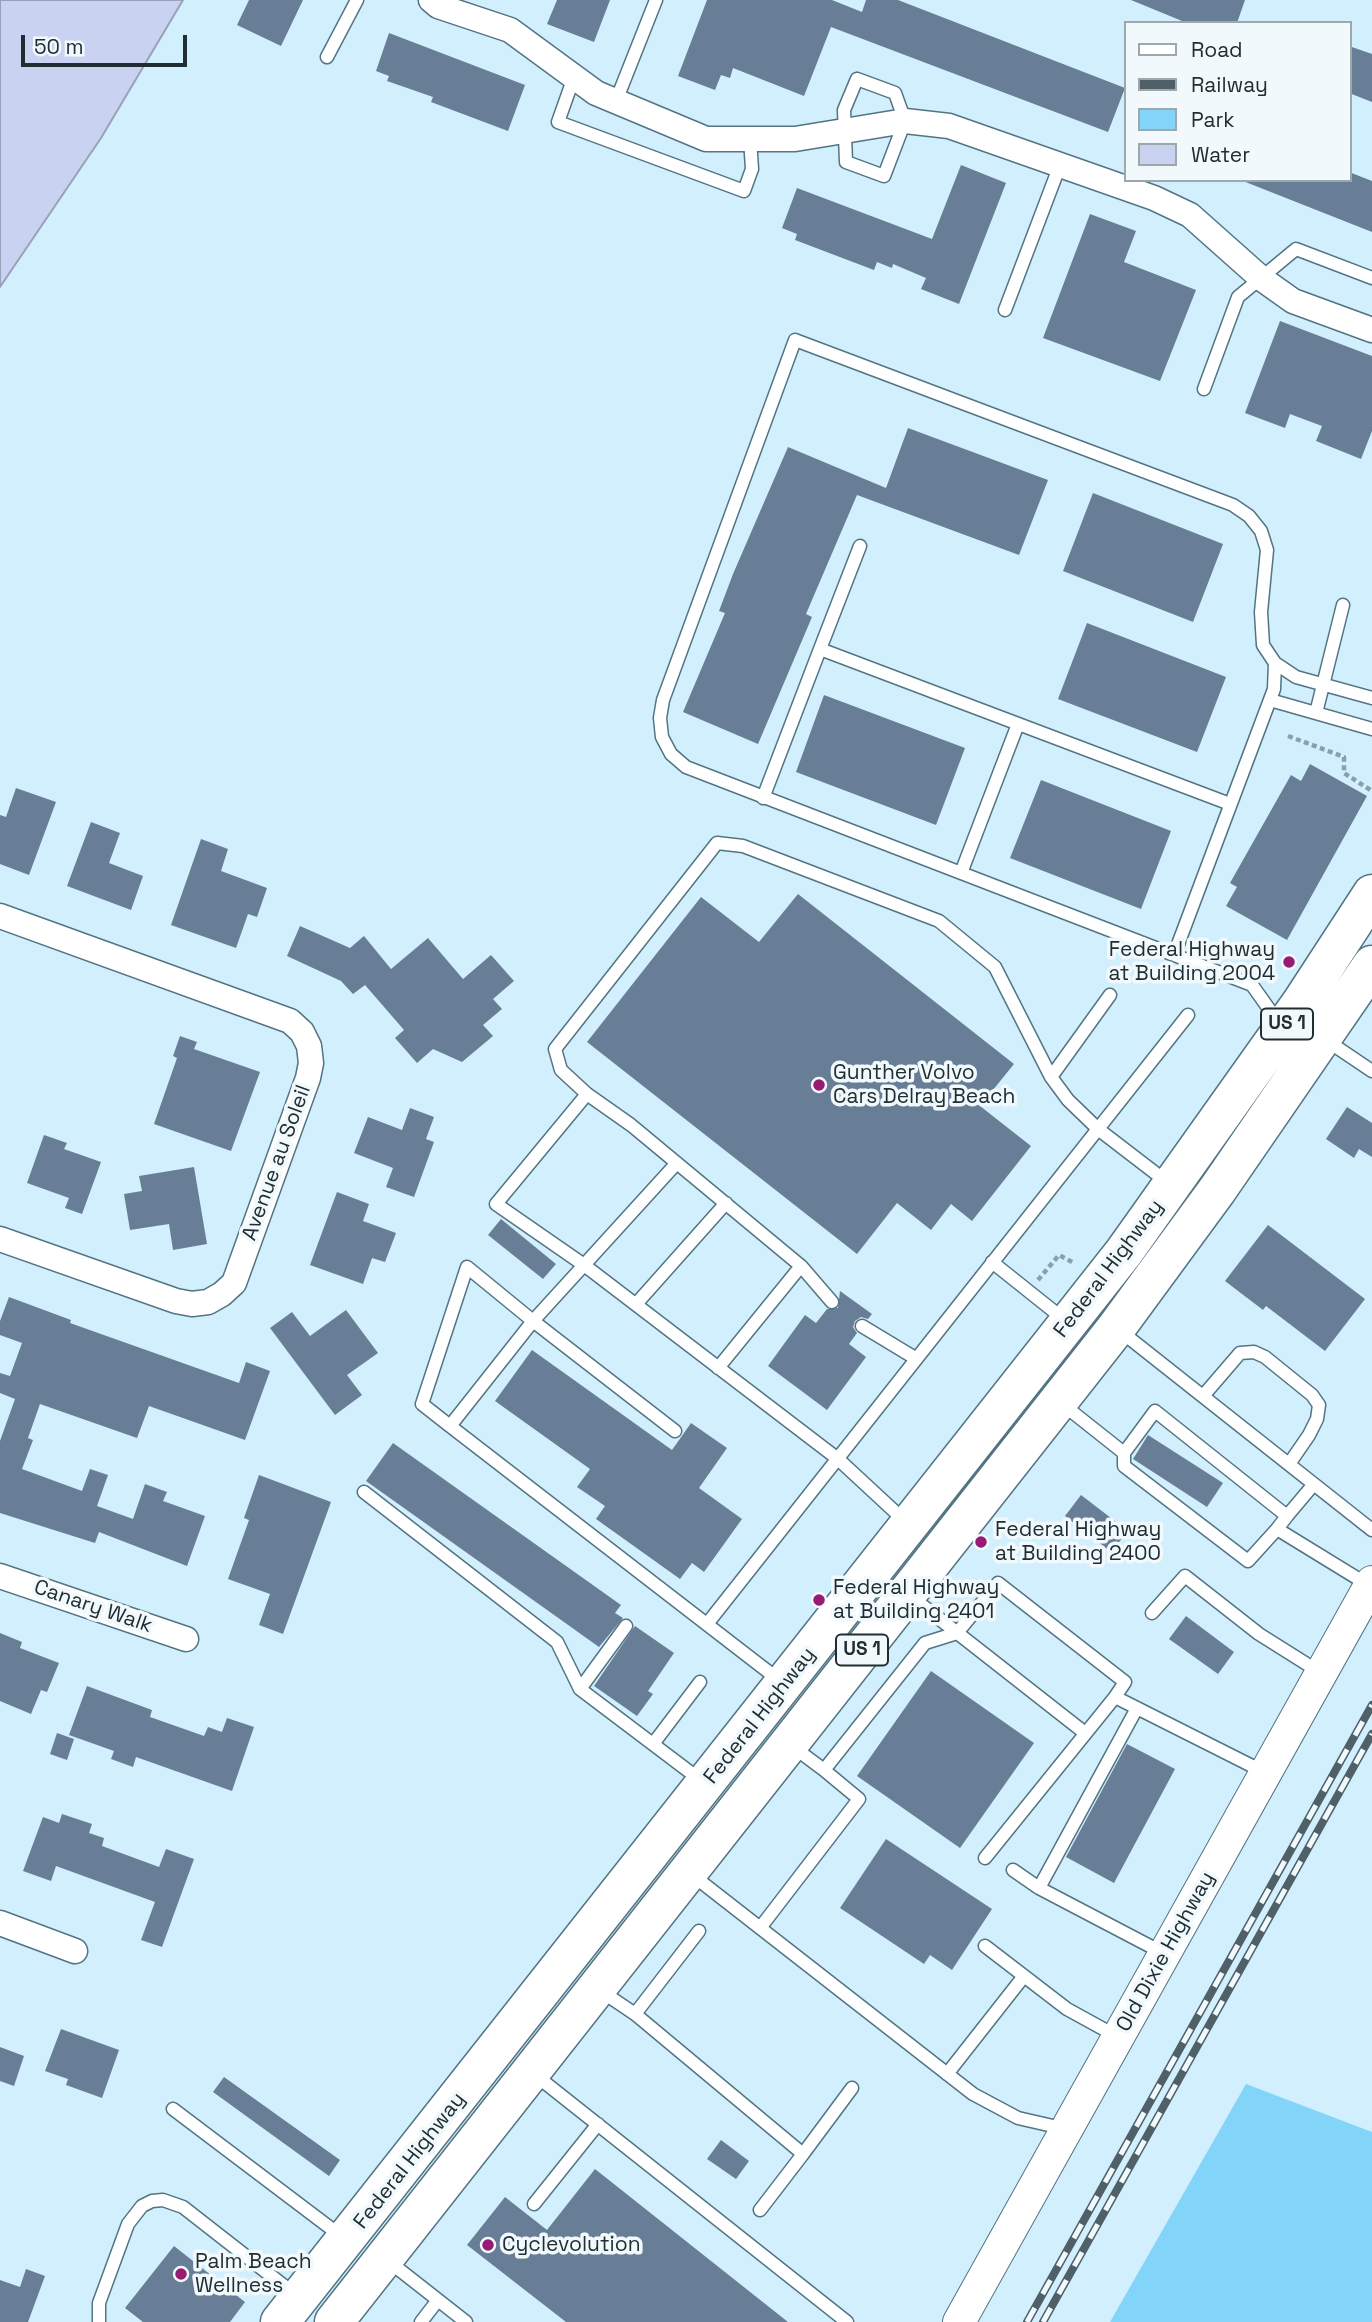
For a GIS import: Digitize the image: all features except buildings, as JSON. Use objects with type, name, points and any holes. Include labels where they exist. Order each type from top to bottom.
[{"type":"main road","name":"Federal Highway","points":[[293,2314],[347,2241],[1124,1252],[1282,1029],[1372,894]]},
{"type":"main road","name":"Federal Highway","points":[[339,2315],[1116,1328],[1324,1038],[1372,965]]},
{"type":"main road","points":[[1116,1328],[1113,1298],[1124,1252]]},
{"type":"main road","points":[[1001,1473],[1014,1435],[1069,1361],[1073,1339],[1069,1323]]},
{"type":"main road","points":[[339,2315],[340,2284],[347,2241]]},
{"type":"street","points":[[431,0],[438,6],[510,30],[596,93],[706,139],[795,139],[905,121],[949,125],[1154,198],[1190,215],[1262,279],[1293,301],[1372,330]]},
{"type":"street","name":"Avenue au Soleil","points":[[0,916],[290,1020],[306,1039],[311,1063],[308,1079],[234,1283],[208,1302],[192,1304],[176,1301],[0,1239]]},
{"type":"street","name":"Canary Walk","points":[[0,1576],[186,1639]]},
{"type":"street","name":"Old Dixie Highway","points":[[959,2322],[1371,1584]]},
{"type":"street","points":[[0,1923],[75,1951]]},
{"type":"lane","points":[[327,57],[357,0]]},
{"type":"lane","points":[[616,101],[656,0]]},
{"type":"lane","points":[[574,77],[558,122],[744,191],[752,169],[751,139]]},
{"type":"lane","points":[[857,79],[895,93],[905,121],[884,176],[846,162],[847,130],[844,110],[857,79]]},
{"type":"lane","points":[[1005,310],[1060,165]]},
{"type":"lane","points":[[1203,389],[1238,297],[1296,248],[1372,278]]},
{"type":"lane","points":[[1282,1029],[1270,1006],[1252,985],[685,768],[667,746],[660,718],[663,699],[795,340],[1233,505],[1249,516],[1261,531],[1267,550],[1261,612],[1263,645],[1275,663],[1296,677],[1372,698]]},
{"type":"lane","points":[[763,798],[860,546]]},
{"type":"lane","points":[[1316,713],[1343,605]]},
{"type":"lane","points":[[820,649],[1230,804]]},
{"type":"lane","points":[[1174,955],[1274,689],[1275,663]]},
{"type":"lane","points":[[1269,701],[1372,729]]},
{"type":"lane","points":[[961,873],[1018,724]]},
{"type":"lane","points":[[832,1302],[801,1266],[631,1125],[587,1094],[561,1070],[555,1049],[717,843],[728,842],[939,921],[995,967],[1051,1077],[1068,1100],[1098,1129],[1172,1186]]},
{"type":"lane","points":[[1051,1077],[1110,995]]},
{"type":"lane","points":[[707,1624],[1188,1015]]},
{"type":"lane","points":[[1324,1038],[1372,1071]]},
{"type":"lane","points":[[587,1094],[496,1204],[637,1303],[838,1459],[910,1525]]},
{"type":"lane","points":[[450,1426],[533,1321],[676,1165]]},
{"type":"lane","points":[[637,1303],[726,1203]]},
{"type":"lane","points":[[992,1262],[1069,1323]]},
{"type":"lane","points":[[718,1368],[801,1266]]},
{"type":"lane","points":[[675,1431],[467,1267],[422,1404],[784,1684]]},
{"type":"lane","points":[[862,1326],[915,1358]]},
{"type":"lane","points":[[1116,1328],[1372,1530]]},
{"type":"lane","points":[[1203,1396],[1240,1353],[1254,1352],[1274,1364],[1312,1395],[1319,1405],[1317,1419],[1309,1435],[1289,1464]]},
{"type":"lane","points":[[1058,1401],[1124,1453]]},
{"type":"lane","points":[[1287,1516],[1155,1411],[1124,1453],[1124,1466],[1248,1561],[1277,1529],[1314,1484]]},
{"type":"lane","points":[[364,1492],[557,1642],[580,1689],[706,1784]]},
{"type":"lane","points":[[1277,1529],[1371,1584]]},
{"type":"lane","points":[[1152,1613],[1185,1576],[1259,1634],[1322,1674]]},
{"type":"lane","points":[[824,1770],[925,1643],[957,1633],[998,1583],[1125,1682],[985,1858]]},
{"type":"lane","points":[[907,1594],[1085,1733]]},
{"type":"lane","points":[[580,1689],[626,1626]]},
{"type":"lane","points":[[653,1744],[700,1682]]},
{"type":"lane","points":[[1115,1696],[1266,1773]]},
{"type":"lane","points":[[1040,1888],[1137,1708]]},
{"type":"lane","points":[[760,1928],[859,1799],[789,1743]]},
{"type":"lane","points":[[1013,1870],[1040,1888],[1165,1954]]},
{"type":"lane","points":[[688,1871],[973,2094],[1018,2118],[1067,2129]]},
{"type":"lane","points":[[635,2014],[699,1931]]},
{"type":"lane","points":[[985,1946],[1067,2009],[1118,2037]]},
{"type":"lane","points":[[947,2074],[1024,1976]]},
{"type":"lane","points":[[598,1989],[635,2014],[803,2154]]},
{"type":"lane","points":[[531,2071],[847,2322]]},
{"type":"lane","points":[[760,2210],[852,2088]]},
{"type":"lane","points":[[173,2109],[347,2241]]},
{"type":"lane","points":[[534,2204],[598,2124]]},
{"type":"lane","points":[[99,2322],[99,2303],[134,2214],[152,2201],[174,2202],[293,2314]]},
{"type":"lane","points":[[384,2258],[466,2322]]},
{"type":"lane","points":[[421,2322],[438,2300]]},
{"type":"path","points":[[1288,736],[1344,757],[1343,773],[1372,791]]},
{"type":"path","points":[[1029,1273],[1039,1280],[1059,1255],[1074,1263]]},
{"type":"green space","points":[[1246,2084],[1372,2132],[1372,2322],[1110,2322]]},
{"type":"water","points":[[0,0],[183,0],[101,138],[0,287]]},
{"type":"railway","points":[[1027,2322],[1372,1705]]},
{"type":"railway","points":[[1043,2322],[1372,1734]]},
{"type":"place","name":"Federal Highway at Building 2004","points":[[1289,962]]},
{"type":"place","name":"Gunther Volvo Cars Delray Beach","points":[[819,1085]]},
{"type":"place","name":"Federal Highway at Building 2400","points":[[981,1542]]},
{"type":"place","name":"Federal Highway at Building 2401","points":[[819,1600]]},
{"type":"place","name":"Cyclevolution","points":[[488,2245]]},
{"type":"place","name":"Palm Beach Wellness","points":[[181,2274]]}]
